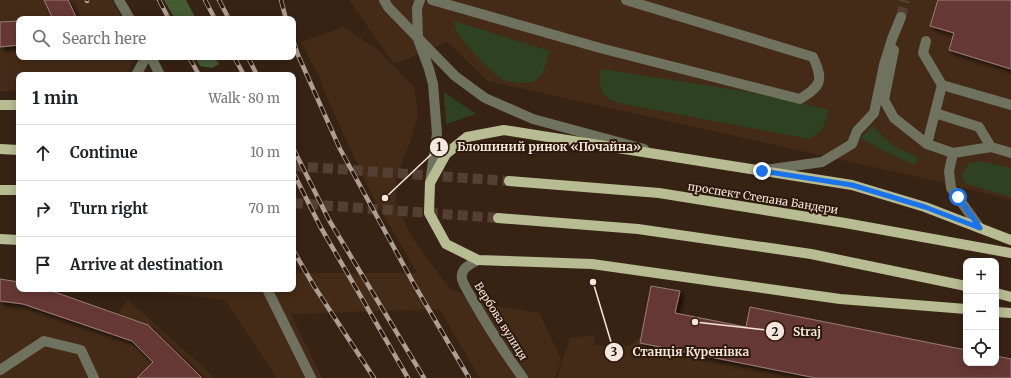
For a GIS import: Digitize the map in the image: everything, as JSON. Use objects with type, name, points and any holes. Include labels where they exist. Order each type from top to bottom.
[{"type":"main road","points":[[0,105],[16,105]]},
{"type":"main road","points":[[963,309],[840,299],[592,264],[478,260],[446,244],[429,213],[430,183],[446,154],[467,137],[504,130],[852,185],[925,207],[1011,240]]},
{"type":"main road","points":[[0,149],[16,150]]},
{"type":"main road","name":"проспект Степана Бандери","points":[[509,181],[658,193],[845,223],[1011,253]]},
{"type":"main road","points":[[0,190],[16,190]]},
{"type":"main road","points":[[498,218],[638,229],[795,252],[963,285]]},
{"type":"main road","points":[[0,239],[16,240]]},
{"type":"main road","points":[[999,294],[1011,297]]},
{"type":"main road","points":[[999,312],[1011,313]]},
{"type":"street","points":[[119,0],[128,16]]},
{"type":"street","points":[[384,0],[388,7],[455,76],[485,98],[533,118],[675,157]]},
{"type":"street","points":[[420,0],[417,8],[418,39],[433,84],[437,134],[430,183]]},
{"type":"street","points":[[432,0],[600,48],[800,100],[818,85],[820,71],[814,57],[626,0]]},
{"type":"street","points":[[762,171],[822,162],[852,144],[857,131],[874,114],[884,65],[901,16],[884,100],[894,118],[927,144],[953,153],[991,147],[1011,153]]},
{"type":"street","points":[[926,41],[923,53],[942,85],[1011,105]]},
{"type":"street","points":[[138,72],[144,60]]},
{"type":"street","points":[[152,60],[158,72]]},
{"type":"street","points":[[927,144],[942,85]]},
{"type":"street","points":[[935,113],[979,127],[991,147]]},
{"type":"street","points":[[953,153],[949,171],[951,188],[980,228]]},
{"type":"street","name":"Вербова вулиця","points":[[478,260],[466,266],[462,279],[476,306],[523,378]]},
{"type":"street","points":[[268,292],[311,378]]},
{"type":"street","points":[[0,370],[44,341],[81,350],[94,378]]},
{"type":"shaded area","points":[[0,0],[113,0],[121,16],[16,16],[16,60],[134,60],[128,72],[16,72],[16,91],[0,91]]},
{"type":"shaded area","points":[[349,0],[1011,0],[1011,200],[945,183],[488,81],[447,42],[394,64]]},
{"type":"shaded area","points":[[344,27],[377,49],[414,87],[418,114],[411,139],[396,178],[396,203],[411,236],[450,289],[501,307],[540,313],[561,360],[555,378],[480,378],[439,309],[291,314],[322,378],[277,378],[225,300],[154,292],[296,292],[296,273],[417,273],[371,193],[327,98],[319,76],[301,42]]},
{"type":"shaded area","points":[[0,279],[16,282],[16,292],[55,292],[118,314],[128,300],[215,378],[0,378]]},
{"type":"shaded area","points":[[594,335],[595,345],[629,346],[642,335],[640,343],[816,378],[557,378],[570,338]]},
{"type":"green space","points":[[164,0],[186,0],[194,16],[173,16]]},
{"type":"green space","points":[[454,21],[550,51],[546,66],[538,79],[534,81],[525,83],[510,82],[502,79],[484,64],[463,41],[455,29]]},
{"type":"green space","points":[[197,60],[217,60],[219,64],[212,68],[200,66]]},
{"type":"green space","points":[[601,69],[750,92],[829,110],[821,131],[809,139],[618,103],[607,98],[602,91],[600,80]]},
{"type":"green space","points":[[444,92],[476,114],[446,124]]},
{"type":"green space","points":[[873,126],[893,145],[918,157],[915,165],[889,154],[860,138]]},
{"type":"green space","points":[[980,161],[1011,168],[1011,197],[964,183],[962,175],[968,164]]},
{"type":"building","points":[[44,0],[68,0],[76,16],[52,16]]},
{"type":"building","points":[[938,0],[1011,0],[1011,69],[949,50],[954,33],[930,26]]},
{"type":"building","points":[[16,21],[16,45],[0,47],[0,22]]},
{"type":"building","points":[[0,279],[16,282],[16,292],[54,292],[148,325],[202,378],[137,378],[153,362],[132,341],[23,304],[0,301]]},
{"type":"building","points":[[651,286],[680,291],[675,313],[746,327],[750,307],[963,349],[963,366],[999,366],[999,357],[1011,359],[1011,378],[816,378],[640,343]]},
{"type":"tunnel","points":[[901,17],[905,0]]},
{"type":"tunnel","points":[[296,166],[509,181]]},
{"type":"tunnel","points":[[296,203],[498,218]]},
{"type":"railway","points":[[159,0],[167,16]]},
{"type":"railway","points":[[205,0],[213,16]]},
{"type":"railway","points":[[219,0],[227,16]]},
{"type":"railway","points":[[281,0],[285,16]]},
{"type":"railway","points":[[296,49],[340,149],[415,286],[469,378]]},
{"type":"railway","points":[[191,60],[197,72]]},
{"type":"railway","points":[[236,60],[242,72]]},
{"type":"railway","points":[[250,60],[256,72]]},
{"type":"railway","points":[[296,154],[329,220],[424,378]]},
{"type":"railway","points":[[296,178],[320,226],[408,378]]},
{"type":"railway","points":[[296,255],[314,286],[374,378]]},
{"type":"place","name":"Блошиний ринок «Почайна»","points":[[385,198]]},
{"type":"place","name":"Станція Куренівка","points":[[593,282]]},
{"type":"place","name":"Straj","points":[[695,322]]},
{"type":"route","points":[[762,171],[852,185],[925,207],[980,228],[958,197]]}]
